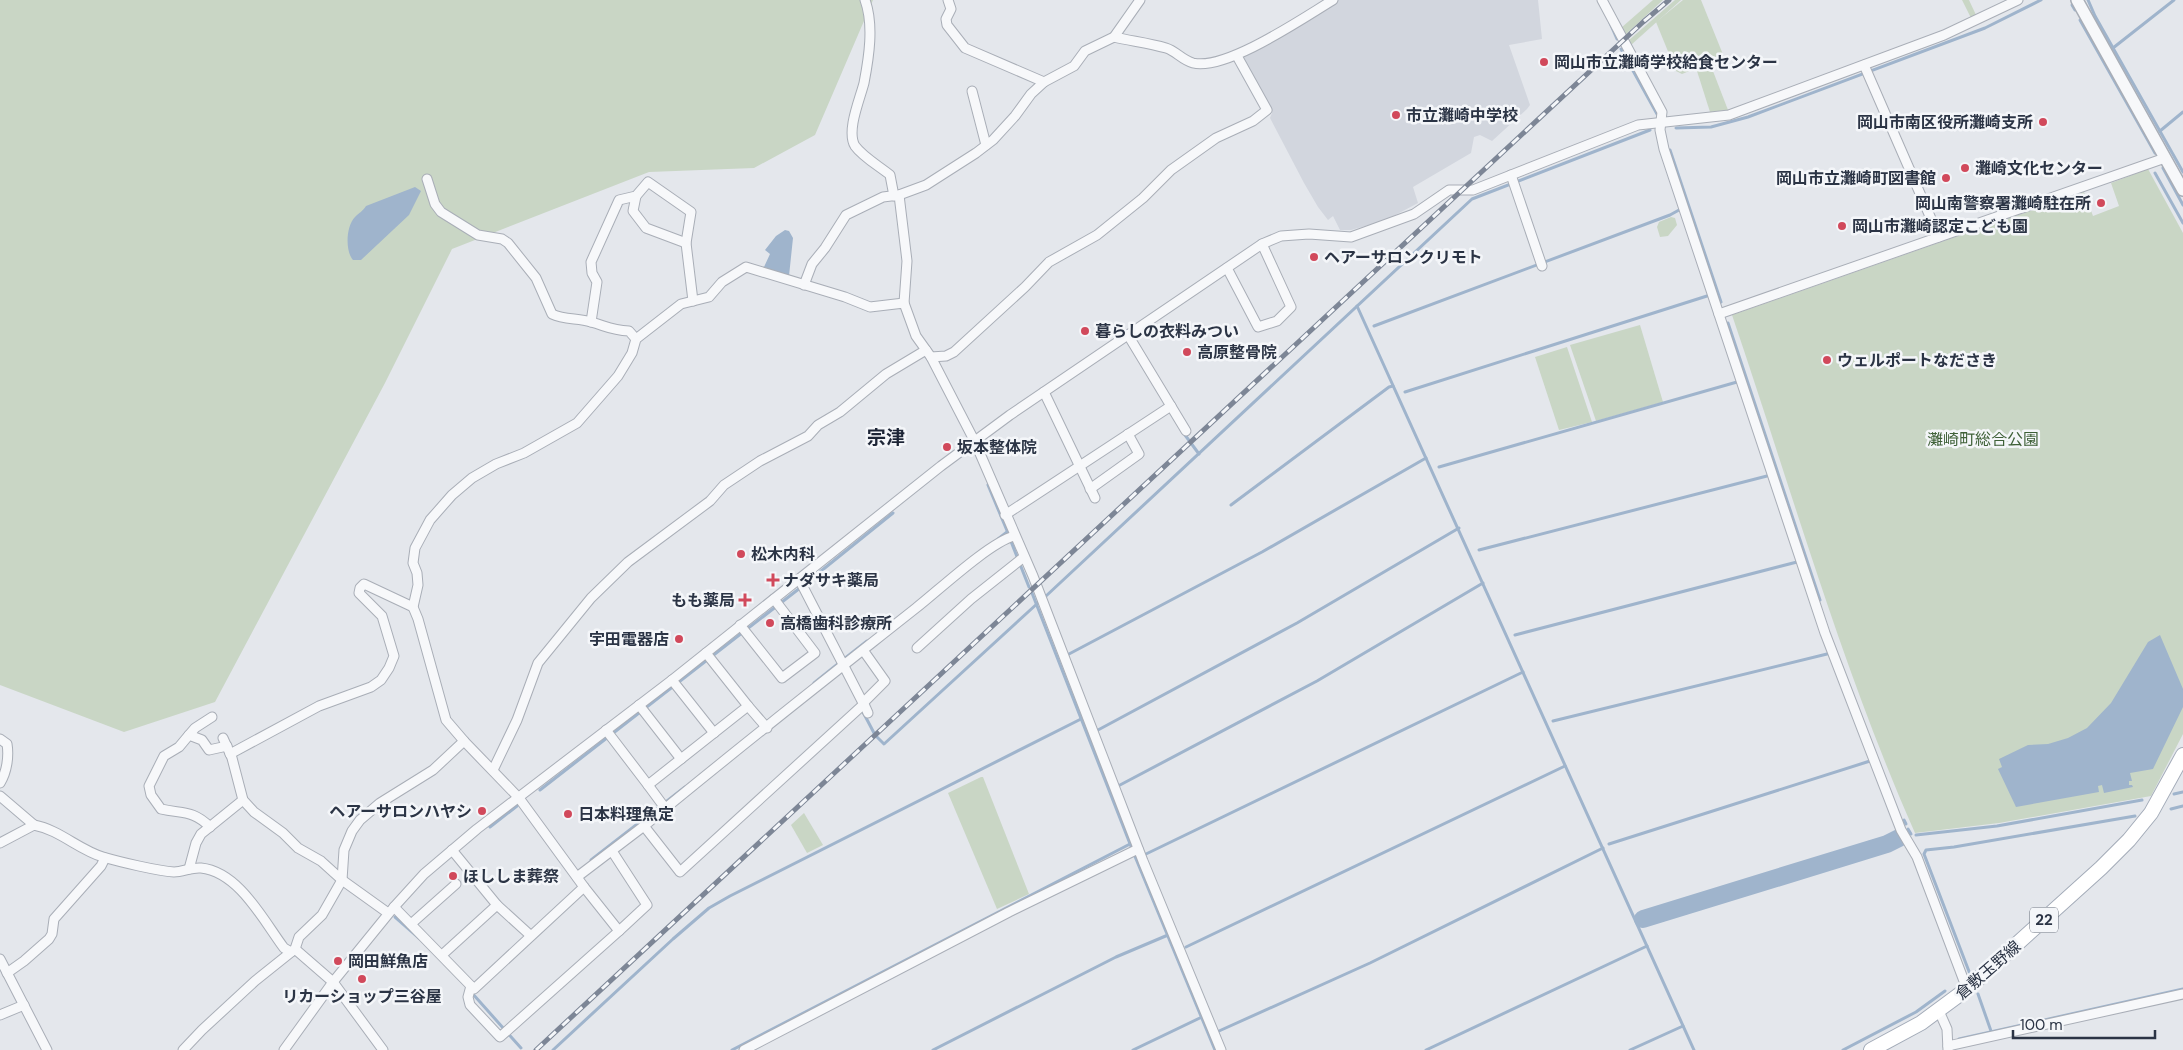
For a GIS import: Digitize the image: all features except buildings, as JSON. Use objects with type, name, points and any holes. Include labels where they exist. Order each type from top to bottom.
[{"type":"main road","name":"倉敷玉野線","points":[[1870,1050],[1921,1023],[1967,990],[2101,868],[2129,840],[2158,802],[2183,755]]},
{"type":"street","points":[[865,0],[870,17],[870,37],[864,82],[851,133],[854,144],[862,153],[890,175],[896,196],[907,261],[904,304],[916,336],[929,354],[975,442],[1005,515],[1011,538],[1020,560],[1037,586],[1135,850],[1221,1050]]},
{"type":"street","points":[[948,0],[951,9],[946,19],[947,25],[965,48],[1044,82]]},
{"type":"street","points":[[804,285],[812,264],[825,248],[846,215],[883,197],[896,196],[926,185],[986,145],[1016,116],[1031,94],[1044,82],[1074,66],[1085,51],[1114,37],[1140,0]]},
{"type":"street","points":[[1114,37],[1168,48],[1181,58],[1194,63],[1237,56],[1333,0]]},
{"type":"street","points":[[1602,0],[1662,112],[1660,130],[1664,149],[1826,633],[1902,830],[1917,856],[1967,990]]},
{"type":"street","points":[[284,1050],[333,982],[391,910],[424,874],[452,850],[518,798],[609,734],[744,630],[802,583],[868,523],[975,442],[1044,392],[1262,244],[1281,236],[1309,234],[1351,237],[1414,214],[1449,190],[1473,190],[1512,180],[1638,125],[1729,115],[1866,69],[2018,0]]},
{"type":"street","points":[[2077,0],[2183,190]]},
{"type":"street","points":[[493,770],[517,720],[538,663],[591,598],[616,574],[667,532],[710,501],[724,485],[760,462],[808,436],[818,426],[840,412],[886,374],[929,354],[946,356],[954,352],[1049,262],[1098,235],[1143,198],[1171,170],[1216,138],[1253,122],[1267,110],[1237,56]]},
{"type":"street","points":[[1866,69],[1939,237]]},
{"type":"street","points":[[972,91],[986,145]]},
{"type":"street","points":[[1719,314],[2165,158]]},
{"type":"street","points":[[427,179],[435,204],[441,212],[478,235],[508,243],[536,278],[552,314],[558,317],[591,322],[611,330],[629,331],[636,339]]},
{"type":"street","points":[[1512,180],[1542,264]]},
{"type":"street","points":[[686,243],[646,228],[633,211],[636,196],[648,182],[691,212],[686,243],[694,301]]},
{"type":"street","points":[[591,322],[597,282],[592,273],[591,262],[619,200],[636,196]]},
{"type":"street","points":[[1226,268],[1258,327],[1277,321],[1291,307],[1262,244]]},
{"type":"street","points":[[619,931],[518,798],[446,720],[413,608],[418,585],[417,573],[413,562],[415,548],[430,520],[452,495],[472,478],[577,423],[618,376],[632,353],[636,339],[681,304],[709,297],[722,282],[746,267],[845,297],[870,307],[904,304]]},
{"type":"street","points":[[1128,335],[1186,431]]},
{"type":"street","points":[[1044,392],[1094,498]]},
{"type":"street","points":[[1005,515],[1171,406]]},
{"type":"street","points":[[1090,489],[1139,454],[1128,434]]},
{"type":"street","points":[[577,878],[644,826],[663,805],[764,725],[842,668],[985,554],[1011,538]]},
{"type":"street","points":[[916,648],[970,599],[1020,560]]},
{"type":"street","points":[[802,583],[842,668],[868,714]]},
{"type":"street","points":[[189,735],[202,740],[209,750],[227,746],[319,706],[371,687],[380,680],[389,668],[394,656],[382,616],[359,593],[360,588],[364,584],[413,608]]},
{"type":"street","points":[[744,630],[782,678],[815,652],[777,603]]},
{"type":"street","points":[[644,826],[680,872],[862,705],[885,681],[863,650]]},
{"type":"street","points":[[709,656],[764,725]]},
{"type":"street","points":[[675,683],[714,733]]},
{"type":"street","points":[[648,785],[748,706]]},
{"type":"street","points":[[642,709],[681,759]]},
{"type":"street","points":[[210,827],[201,818],[191,813],[161,809],[151,795],[150,786],[164,756],[179,747],[195,728],[212,717]]},
{"type":"street","points":[[609,734],[663,805]]},
{"type":"street","points":[[0,739],[7,744],[8,752],[4,777],[0,783]]},
{"type":"street","points":[[183,1050],[255,981],[293,950],[299,938],[322,916],[342,880],[344,850],[360,820],[380,803],[433,770],[464,741]]},
{"type":"street","points":[[227,746],[243,800],[254,812],[283,833],[298,848],[321,861],[342,880],[411,924],[442,955],[470,990],[470,1005],[500,1037],[647,906],[612,851]]},
{"type":"street","points":[[0,796],[34,825],[52,830],[90,853],[105,858],[174,872],[189,869],[209,870],[237,886],[284,948],[293,950],[333,982],[383,1050]]},
{"type":"street","points":[[189,869],[196,843],[201,834],[243,800]]},
{"type":"street","points":[[0,843],[34,825]]},
{"type":"street","points":[[452,850],[497,905],[530,936]]},
{"type":"street","points":[[744,1050],[1009,912],[1135,850]]},
{"type":"street","points":[[7,973],[24,962],[49,939],[52,934],[54,919],[101,866],[105,858]]},
{"type":"street","points":[[411,924],[456,884]]},
{"type":"street","points":[[470,990],[584,887]]},
{"type":"street","points":[[442,955],[497,905]]},
{"type":"street","points":[[0,959],[47,1050]]},
{"type":"street","points":[[1939,1011],[1947,1028],[1951,1048],[2183,994]]},
{"type":"street","points":[[0,1014],[24,1005]]},
{"type":"shaded area","name":"市立灘崎中学校","points":[[1337,0],[1538,0],[1542,39],[1509,45],[1530,105],[1527,109],[1492,141],[1480,135],[1474,137],[1471,153],[1413,187],[1418,203],[1386,220],[1351,230],[1340,230],[1333,216],[1328,220],[1318,207],[1270,118],[1272,113],[1243,59],[1246,54]]},
{"type":"green space","points":[[0,0],[873,0],[815,135],[754,168],[649,172],[452,249],[385,383],[215,702],[124,732],[0,685]]},
{"type":"green space","points":[[1653,0],[1663,0],[1624,36],[1621,28]]},
{"type":"green space","points":[[1675,0],[1681,0],[1631,45],[1628,41]]},
{"type":"green space","points":[[1683,0],[1701,0],[1724,57],[1682,74],[1676,71],[1656,22]]},
{"type":"green space","points":[[1962,0],[1969,0],[1976,15],[1971,18]]},
{"type":"green space","points":[[1711,66],[1728,110],[1710,112],[1697,71]]},
{"type":"green space","name":"灘崎町総合公園","points":[[2148,169],[2183,233],[2183,734],[2151,796],[1999,823],[1915,833],[1863,706],[1840,641],[1732,315],[2084,192],[2093,216],[2119,206],[2111,183]]},
{"type":"green space","points":[[1671,217],[1675,218],[1677,225],[1668,236],[1660,237],[1657,227],[1659,222]]},
{"type":"green space","points":[[1640,325],[1663,402],[1596,421],[1570,345]]},
{"type":"green space","points":[[1567,347],[1592,422],[1559,430],[1535,357]]},
{"type":"green space","points":[[983,777],[1029,894],[997,909],[948,793]]},
{"type":"green space","points":[[804,813],[823,845],[807,853],[791,825]]},
{"type":"water","points":[[415,187],[421,191],[409,215],[361,260],[353,260],[349,251],[348,232],[355,217],[366,206]]},
{"type":"water","points":[[785,230],[789,231],[793,238],[789,276],[764,267],[770,254],[765,250],[776,236]]},
{"type":"water","points":[[2160,635],[2183,689],[2183,707],[2153,769],[2130,773],[2132,781],[2129,781],[2129,785],[2133,787],[2104,793],[2102,785],[2098,786],[2099,792],[2016,807],[1998,769],[2002,767],[1999,759],[2028,745],[2048,744],[2068,738],[2087,728],[2111,703],[2148,642]]},
{"type":"waterway","points":[[1676,128],[1711,127],[1748,117],[1985,28],[2041,0]]},
{"type":"waterway","points":[[2088,0],[2095,16],[2183,172]]},
{"type":"waterway","points":[[2113,48],[2174,0]]},
{"type":"waterway","points":[[2072,5],[2075,10]]},
{"type":"waterway","points":[[2080,20],[2155,153]]},
{"type":"waterway","points":[[1610,23],[1617,39]]},
{"type":"waterway","points":[[1621,49],[1657,114]]},
{"type":"waterway","points":[[2160,131],[2183,112]]},
{"type":"waterway","points":[[1046,596],[1472,199],[1650,130]]},
{"type":"waterway","points":[[1670,150],[1721,302]]},
{"type":"waterway","points":[[2163,168],[2183,205]]},
{"type":"waterway","points":[[2155,173],[2183,223]]},
{"type":"waterway","points":[[1374,326],[1679,210]]},
{"type":"waterway","points":[[1405,392],[1707,296]]},
{"type":"waterway","points":[[1357,306],[1694,1050]]},
{"type":"waterway","points":[[1728,323],[1820,600]]},
{"type":"waterway","points":[[1439,467],[1737,382]]},
{"type":"waterway","points":[[1231,505],[1389,387],[1393,386]]},
{"type":"waterway","points":[[1185,435],[1199,454]]},
{"type":"waterway","points":[[1069,654],[1262,552],[1426,458]]},
{"type":"waterway","points":[[1479,550],[1767,476]]},
{"type":"waterway","points":[[988,485],[1008,533]]},
{"type":"waterway","points":[[540,790],[800,588],[893,513]]},
{"type":"waterway","points":[[1098,730],[1297,623],[1459,528]]},
{"type":"waterway","points":[[998,539],[1007,532]]},
{"type":"waterway","points":[[1010,539],[1029,587]]},
{"type":"waterway","points":[[1515,635],[1797,562]]},
{"type":"waterway","points":[[1120,785],[1317,681],[1483,583]]},
{"type":"waterway","points":[[1032,593],[1134,854],[1215,1050]]},
{"type":"waterway","points":[[877,737],[884,744],[1039,602]]},
{"type":"waterway","points":[[844,659],[867,641]]},
{"type":"waterway","points":[[1553,721],[1827,654]]},
{"type":"waterway","points":[[814,683],[839,663]]},
{"type":"waterway","points":[[1146,854],[1523,672]]},
{"type":"waterway","points":[[863,712],[874,733]]},
{"type":"waterway","points":[[553,1050],[709,908],[1081,719]]},
{"type":"waterway","points":[[1609,844],[1870,761]]},
{"type":"waterway","points":[[1186,947],[1565,766]]},
{"type":"waterway","points":[[591,860],[685,787]]},
{"type":"waterway","points":[[2174,794],[2183,792]]},
{"type":"waterway","points":[[1916,835],[1997,826],[2142,800]]},
{"type":"waterway","points":[[490,827],[517,806]]},
{"type":"waterway","points":[[2171,809],[2183,806]]},
{"type":"waterway","points":[[1970,974],[1924,854],[1926,850],[1954,847],[2135,816]]},
{"type":"waterway","points":[[1904,820],[1906,824]]},
{"type":"waterway","points":[[1908,829],[1911,834]]},
{"type":"waterway","points":[[1643,919],[1887,844],[1899,838]]},
{"type":"waterway","points":[[732,1050],[1130,844]]},
{"type":"waterway","points":[[1219,1031],[1370,963],[1603,848]]},
{"type":"waterway","points":[[395,917],[419,938]]},
{"type":"waterway","points":[[933,1050],[1116,957],[1168,935]]},
{"type":"waterway","points":[[1426,1050],[1647,946]]},
{"type":"waterway","points":[[1959,1039],[2183,989]]},
{"type":"waterway","points":[[1843,1050],[1916,1012],[1945,991]]},
{"type":"waterway","points":[[472,993],[521,1048]]},
{"type":"waterway","points":[[1978,994],[1991,1031]]},
{"type":"waterway","points":[[1133,1050],[1202,1017]]},
{"type":"waterway","points":[[1630,1050],[1683,1026]]},
{"type":"railway","points":[[536,1050],[1643,22],[1669,0]]},
{"type":"place","name":"岡山市立灘崎学校給食センター","points":[[1544,62]]},
{"type":"place","name":"市立灘崎中学校","points":[[1396,115]]},
{"type":"place","name":"岡山市南区役所灘崎支所","points":[[2043,122]]},
{"type":"place","name":"灘崎文化センター","points":[[1965,168]]},
{"type":"place","name":"岡山市立灘崎町図書館","points":[[1946,178]]},
{"type":"place","name":"岡山南警察署灘崎駐在所","points":[[2101,203]]},
{"type":"place","name":"岡山市灘崎認定こども園","points":[[1842,226]]},
{"type":"place","name":"ヘアーサロンクリモト","points":[[1314,257]]},
{"type":"place","name":"暮らしの衣料みつい","points":[[1085,331]]},
{"type":"place","name":"高原整骨院","points":[[1187,352]]},
{"type":"place","name":"ウェルポートなださき","points":[[1827,360]]},
{"type":"place","name":"坂本整体院","points":[[947,447]]},
{"type":"place","name":"松木内科","points":[[741,554]]},
{"type":"place","name":"ナダサキ薬局","points":[[773,580]]},
{"type":"place","name":"もも薬局","points":[[745,600]]},
{"type":"place","name":"高橋歯科診療所","points":[[770,623]]},
{"type":"place","name":"宇田電器店","points":[[679,639]]},
{"type":"place","name":"ヘアーサロンハヤシ","points":[[482,811]]},
{"type":"place","name":"日本料理魚定","points":[[568,814]]},
{"type":"place","name":"ほししま葬祭","points":[[453,876]]},
{"type":"place","name":"岡田鮮魚店","points":[[338,961]]},
{"type":"place","name":"リカーショップ三谷屋","points":[[362,979]]},
{"type":"district","name":"宗津","points":[[886,437]]}]
